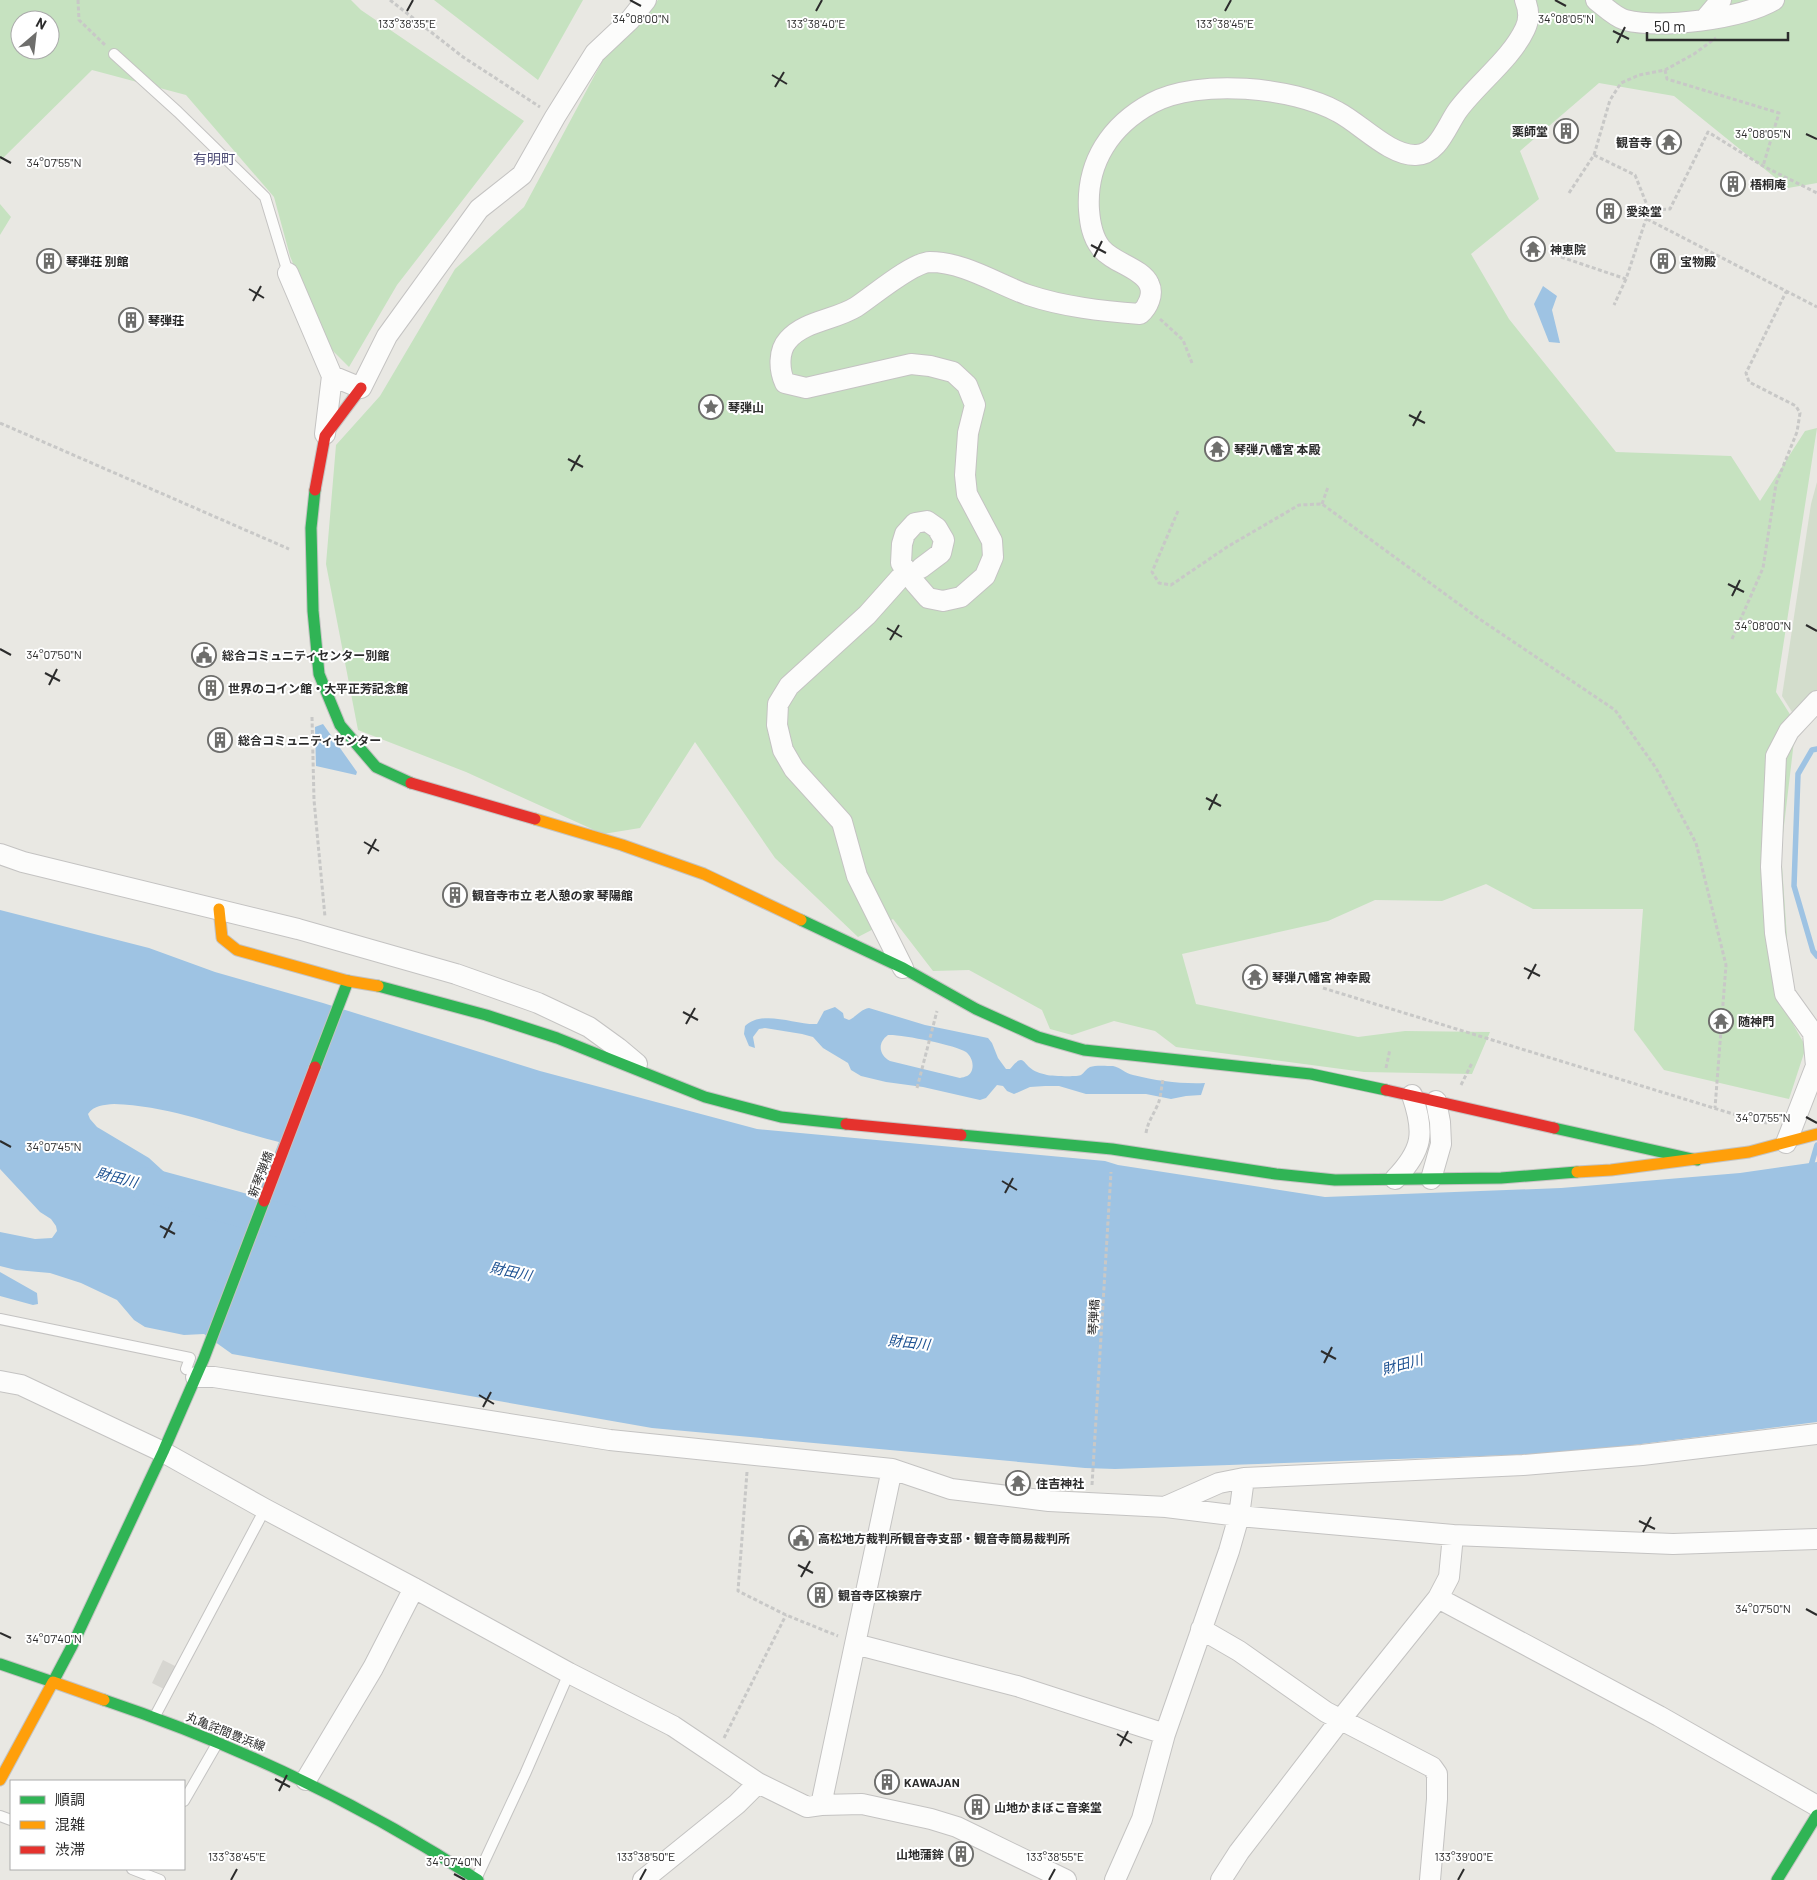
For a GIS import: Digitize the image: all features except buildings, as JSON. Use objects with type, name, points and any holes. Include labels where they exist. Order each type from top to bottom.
[{"type":"street","points":[[325,436],[361,388],[387,336],[412,300],[479,209],[522,175],[595,52],[630,20],[646,0]]},
{"type":"street","points":[[921,568],[941,553],[944,540],[937,528],[927,521],[916,524],[905,534],[902,544],[902,563],[928,598],[943,601],[961,597],[985,576],[992,557],[992,541],[968,494],[965,475],[968,433],[975,405],[967,385],[952,372],[930,366],[911,364],[822,385],[806,388],[794,386],[785,383],[781,374],[781,351],[786,341],[796,332],[855,307],[902,275],[928,262],[964,269],[1029,296],[1091,310],[1140,314],[1150,300],[1150,285],[1146,278],[1102,249],[1090,223],[1088,201],[1089,184],[1095,163],[1103,147],[1114,132],[1130,116],[1154,102],[1180,93],[1200,90],[1253,89],[1282,92],[1302,97],[1330,108],[1352,120],[1377,139],[1401,153],[1418,155],[1429,152],[1458,110],[1518,42],[1528,22],[1529,12],[1525,0]]},
{"type":"street","points":[[1596,0],[1623,19],[1650,24],[1704,19],[1726,8],[1763,6],[1774,0]]},
{"type":"street","points":[[288,273],[332,376],[325,436],[314,494],[311,528],[313,611],[319,674],[340,725],[376,767],[404,781],[622,845],[704,874],[903,968],[976,1009],[1038,1036],[1084,1050],[1311,1074],[1436,1100],[1697,1160]]},
{"type":"street","points":[[332,376],[361,388]]},
{"type":"street","points":[[900,578],[867,615],[789,686],[778,704],[777,724],[783,750],[794,769],[842,822],[857,876],[903,968]]},
{"type":"street","points":[[1794,1136],[1816,1066],[1813,1033],[1785,994],[1775,932],[1771,867],[1776,756],[1789,731],[1817,702]]},
{"type":"street","points":[[0,854],[23,862],[220,909],[327,938],[456,974],[538,1002],[590,1027],[650,1076]]},
{"type":"street","points":[[220,909],[222,938],[237,950],[348,981],[389,988],[486,1014],[557,1038],[705,1097],[781,1117],[1143,1153],[1276,1174],[1334,1180],[1501,1178],[1593,1171],[1697,1160],[1749,1152],[1794,1136],[1817,1134]]},
{"type":"street","name":"新琴弾橋","points":[[52,1682],[72,1646],[157,1445],[189,1376],[204,1358],[348,981]]},
{"type":"street","points":[[1395,1179],[1409,1165],[1417,1148],[1420,1134],[1418,1113],[1412,1095]]},
{"type":"street","points":[[1432,1179],[1441,1144],[1436,1100]]},
{"type":"street","points":[[189,1376],[214,1377],[610,1440],[892,1468],[951,1489],[1049,1501],[1166,1507],[1239,1516],[1453,1536],[1673,1544],[1817,1539]]},
{"type":"street","points":[[0,1381],[20,1385],[157,1445],[265,1509],[569,1673],[673,1726],[758,1783],[807,1807],[862,1804],[932,1819],[957,1827],[1066,1880]]},
{"type":"street","points":[[1166,1507],[1219,1483],[1244,1478],[1409,1472],[1533,1464],[1642,1455],[1817,1434]]},
{"type":"street","points":[[821,1805],[892,1468]]},
{"type":"street","points":[[1115,1880],[1142,1818],[1165,1734],[1229,1551],[1239,1516],[1244,1478]]},
{"type":"street","points":[[1221,1880],[1239,1852],[1438,1598],[1449,1576],[1453,1536]]},
{"type":"street","points":[[306,1780],[373,1668],[414,1588]]},
{"type":"street","points":[[1438,1598],[1659,1716],[1817,1806]]},
{"type":"street","points":[[1201,1629],[1239,1651],[1326,1712],[1432,1767],[1438,1774],[1438,1799],[1430,1880]]},
{"type":"street","points":[[855,1644],[1017,1686],[1165,1734]]},
{"type":"street","name":"丸亀詫間豊浜線","points":[[0,1664],[155,1717],[219,1742],[306,1780],[429,1848],[477,1879]]},
{"type":"street","points":[[0,1780],[52,1682]]},
{"type":"street","points":[[643,1880],[737,1804],[758,1783]]},
{"type":"street","points":[[1777,1880],[1817,1815]]},
{"type":"lane","points":[[114,54],[178,112],[265,197],[288,273]]},
{"type":"lane","points":[[0,1319],[190,1358],[189,1376]]},
{"type":"lane","points":[[155,1717],[265,1509]]},
{"type":"lane","points":[[477,1879],[569,1673]]},
{"type":"lane","points":[[185,1799],[219,1742]]},
{"type":"lane","points":[[139,1870],[160,1880]]},
{"type":"path","points":[[78,0],[79,20],[114,54]]},
{"type":"path","points":[[390,0],[463,57],[555,117]]},
{"type":"path","points":[[1569,193],[1594,155],[1610,100],[1621,83],[1639,75],[1665,70],[1694,54],[1722,34],[1729,25],[1726,8]]},
{"type":"path","points":[[1665,70],[1667,78],[1779,113],[1763,166]]},
{"type":"path","points":[[1649,210],[1670,209],[1708,132],[1763,166],[1817,193]]},
{"type":"path","points":[[1594,155],[1635,175],[1649,210],[1626,279],[1614,305]]},
{"type":"path","points":[[1647,219],[1817,307]]},
{"type":"path","points":[[1561,258],[1626,279]]},
{"type":"path","points":[[1732,640],[1763,568],[1776,484],[1797,432],[1800,413],[1796,406],[1749,382],[1746,373],[1786,292]]},
{"type":"path","points":[[1140,314],[1161,319],[1183,340],[1192,362]]},
{"type":"path","points":[[0,423],[313,559]]},
{"type":"path","points":[[1322,504],[1328,487]]},
{"type":"path","points":[[1178,511],[1152,572],[1159,583],[1171,585],[1227,547],[1300,505],[1322,504],[1478,618],[1614,710],[1656,768],[1696,843],[1726,965],[1715,1108]]},
{"type":"path","points":[[312,713],[314,800],[327,938]]},
{"type":"path","points":[[1324,988],[1715,1108],[1794,1136]]},
{"type":"path","points":[[918,1088],[934,1023]]},
{"type":"path","points":[[1386,1070],[1390,1049]]},
{"type":"path","points":[[1459,1089],[1472,1063]]},
{"type":"path","points":[[1143,1153],[1148,1122],[1154,1115],[1160,1101],[1163,1075]]},
{"type":"path","name":"琴弾橋","points":[[1093,1475],[1111,1169]]},
{"type":"path","points":[[748,1454],[738,1591],[786,1615],[855,1644]]},
{"type":"path","points":[[716,1754],[786,1615]]},
{"type":"green space","points":[[0,0],[351,0],[361,10],[524,121],[397,285],[349,367],[325,343],[290,256],[274,197],[186,95],[92,70],[0,161]]},
{"type":"green space","points":[[434,0],[583,0],[538,80]]},
{"type":"green space","points":[[658,0],[1817,0],[1817,183],[1788,188],[1674,96],[1599,83],[1520,151],[1539,199],[1471,254],[1509,319],[1616,452],[1731,456],[1760,501],[1805,431],[1817,428],[1776,692],[1796,724],[1781,851],[1793,1024],[1806,1047],[1789,1099],[1664,1070],[1634,1030],[1643,909],[1533,909],[1486,884],[1442,901],[1375,900],[1328,921],[1182,954],[1196,1004],[1358,1037],[1405,1031],[1490,1032],[1472,1074],[1364,1072],[1176,1047],[1155,1031],[1114,1021],[1072,1035],[1050,1029],[1042,1010],[969,970],[933,971],[893,919],[858,937],[775,858],[695,742],[640,828],[603,834],[466,772],[358,730],[326,564],[336,445],[380,396],[455,269],[524,207],[605,56]]},
{"type":"green space","points":[[0,204],[11,217],[0,235]]},
{"type":"green space","points":[[1817,482],[1817,697],[1797,720],[1782,696],[1811,504]]},
{"type":"shaded area","points":[[163,1660],[177,1667],[166,1690],[152,1683]]},
{"type":"water","points":[[1543,286],[1557,296],[1552,310],[1560,343],[1549,342],[1534,304]]},
{"type":"water","points":[[323,724],[357,772],[356,775],[316,766],[315,727]]},
{"type":"water","points":[[0,910],[149,948],[215,972],[323,1003],[540,1071],[757,1129],[1105,1161],[1118,1165],[1325,1197],[1561,1188],[1740,1173],[1817,1162],[1817,1422],[1569,1453],[1115,1469],[1085,1468],[652,1428],[232,1354],[204,1334],[184,1335],[145,1327],[134,1320],[117,1300],[81,1283],[50,1273],[16,1270],[0,1266],[0,1232],[35,1239],[52,1238],[57,1231],[51,1219],[40,1212],[0,1169]],"holes":[[[103,1105],[136,1106],[197,1118],[279,1142],[247,1223],[197,1202],[149,1158],[97,1127],[88,1114],[96,1107]]]},
{"type":"water","points":[[835,1007],[843,1013],[844,1018],[849,1020],[869,1008],[925,1025],[988,1038],[1006,1069],[1010,1069],[1018,1061],[1023,1060],[1029,1067],[1040,1073],[1079,1076],[1092,1066],[1113,1066],[1130,1074],[1151,1079],[1205,1083],[1201,1095],[1171,1099],[1146,1094],[1086,1094],[1059,1086],[1030,1087],[1014,1094],[1007,1091],[1003,1086],[997,1085],[986,1098],[980,1100],[861,1076],[851,1070],[848,1063],[823,1048],[813,1037],[765,1028],[759,1029],[753,1037],[755,1048],[749,1046],[744,1034],[745,1026],[752,1021],[761,1019],[770,1018],[817,1024],[824,1011]],"holes":[[[888,1035],[928,1040],[960,1049],[971,1058],[972,1070],[970,1074],[960,1078],[890,1061],[884,1056],[881,1049],[882,1042]]]},
{"type":"water","points":[[0,1272],[37,1293],[38,1304],[33,1305],[0,1296]]},
{"type":"waterway","points":[[1817,749],[1812,750],[1798,774],[1794,886],[1813,951],[1817,956]]},
{"type":"waterway","points":[[1810,1169],[1817,1145]]},
{"type":"waterway","name":"財田川","points":[[145,1184],[290,1223]]},
{"type":"traffic: fast","points":[[315,490],[311,528],[313,611],[319,674],[340,725],[376,767],[411,783]]},
{"type":"traffic: fast","points":[[801,920],[903,968],[976,1009],[1038,1037],[1084,1050],[1311,1074],[1386,1090]]},
{"type":"traffic: fast","points":[[315,1067],[348,981]]},
{"type":"traffic: fast","points":[[378,986],[486,1015],[557,1038],[705,1097],[781,1117],[846,1124]]},
{"type":"traffic: fast","points":[[1554,1128],[1697,1160]]},
{"type":"traffic: fast","points":[[961,1135],[1112,1149],[1276,1174],[1335,1180],[1501,1178],[1577,1172]]},
{"type":"traffic: fast","points":[[0,1664],[53,1682],[72,1646],[163,1452],[204,1358],[264,1201]]},
{"type":"traffic: fast","points":[[104,1700],[202,1736],[297,1778],[389,1826],[478,1880]]},
{"type":"traffic: fast","points":[[1777,1880],[1817,1815]]},
{"type":"traffic: slow","points":[[535,819],[622,845],[704,874],[801,920]]},
{"type":"traffic: slow","points":[[219,909],[222,938],[237,950],[348,981],[378,986]]},
{"type":"traffic: slow","points":[[1577,1172],[1611,1170],[1749,1152],[1817,1134]]},
{"type":"traffic: slow","points":[[0,1780],[53,1682],[104,1700]]},
{"type":"traffic: jam","points":[[315,490],[325,436],[361,388]]},
{"type":"traffic: jam","points":[[411,783],[535,819]]},
{"type":"traffic: jam","points":[[264,1201],[315,1067]]},
{"type":"traffic: jam","points":[[1386,1090],[1554,1128]]},
{"type":"traffic: jam","points":[[846,1124],[961,1135]]},
{"type":"place","name":"薬師堂","points":[[1566,131]]},
{"type":"place","name":"観音寺","points":[[1669,142]]},
{"type":"place","name":"梧桐庵","points":[[1733,184]]},
{"type":"place","name":"愛染堂","points":[[1609,211]]},
{"type":"place","name":"神恵院","points":[[1533,249]]},
{"type":"place","name":"琴弾荘 別館","points":[[49,261]]},
{"type":"place","name":"宝物殿","points":[[1663,261]]},
{"type":"place","name":"琴弾荘","points":[[131,320]]},
{"type":"place","name":"琴弾山","points":[[711,407]]},
{"type":"place","name":"琴弾八幡宮 本殿","points":[[1217,449]]},
{"type":"place","name":"総合コミュニティセンター別館","points":[[204,655]]},
{"type":"place","name":"世界のコイン館・大平正芳記念館","points":[[211,688]]},
{"type":"place","name":"総合コミュニティセンター","points":[[220,740]]},
{"type":"place","name":"観音寺市立 老人憩の家 琴陽館","points":[[455,895]]},
{"type":"place","name":"琴弾八幡宮 神幸殿","points":[[1255,977]]},
{"type":"place","name":"随神門","points":[[1721,1021]]},
{"type":"place","name":"住吉神社","points":[[1018,1483]]},
{"type":"place","name":"高松地方裁判所観音寺支部・観音寺簡易裁判所","points":[[801,1538]]},
{"type":"place","name":"観音寺区検察庁","points":[[820,1595]]},
{"type":"place","name":"KAWAJAN","points":[[887,1782]]},
{"type":"place","name":"山地かまぼこ音楽堂","points":[[977,1807]]},
{"type":"place","name":"山地蒲鉾","points":[[961,1854]]},
{"type":"district","name":"有明町","points":[[214,158]]}]
